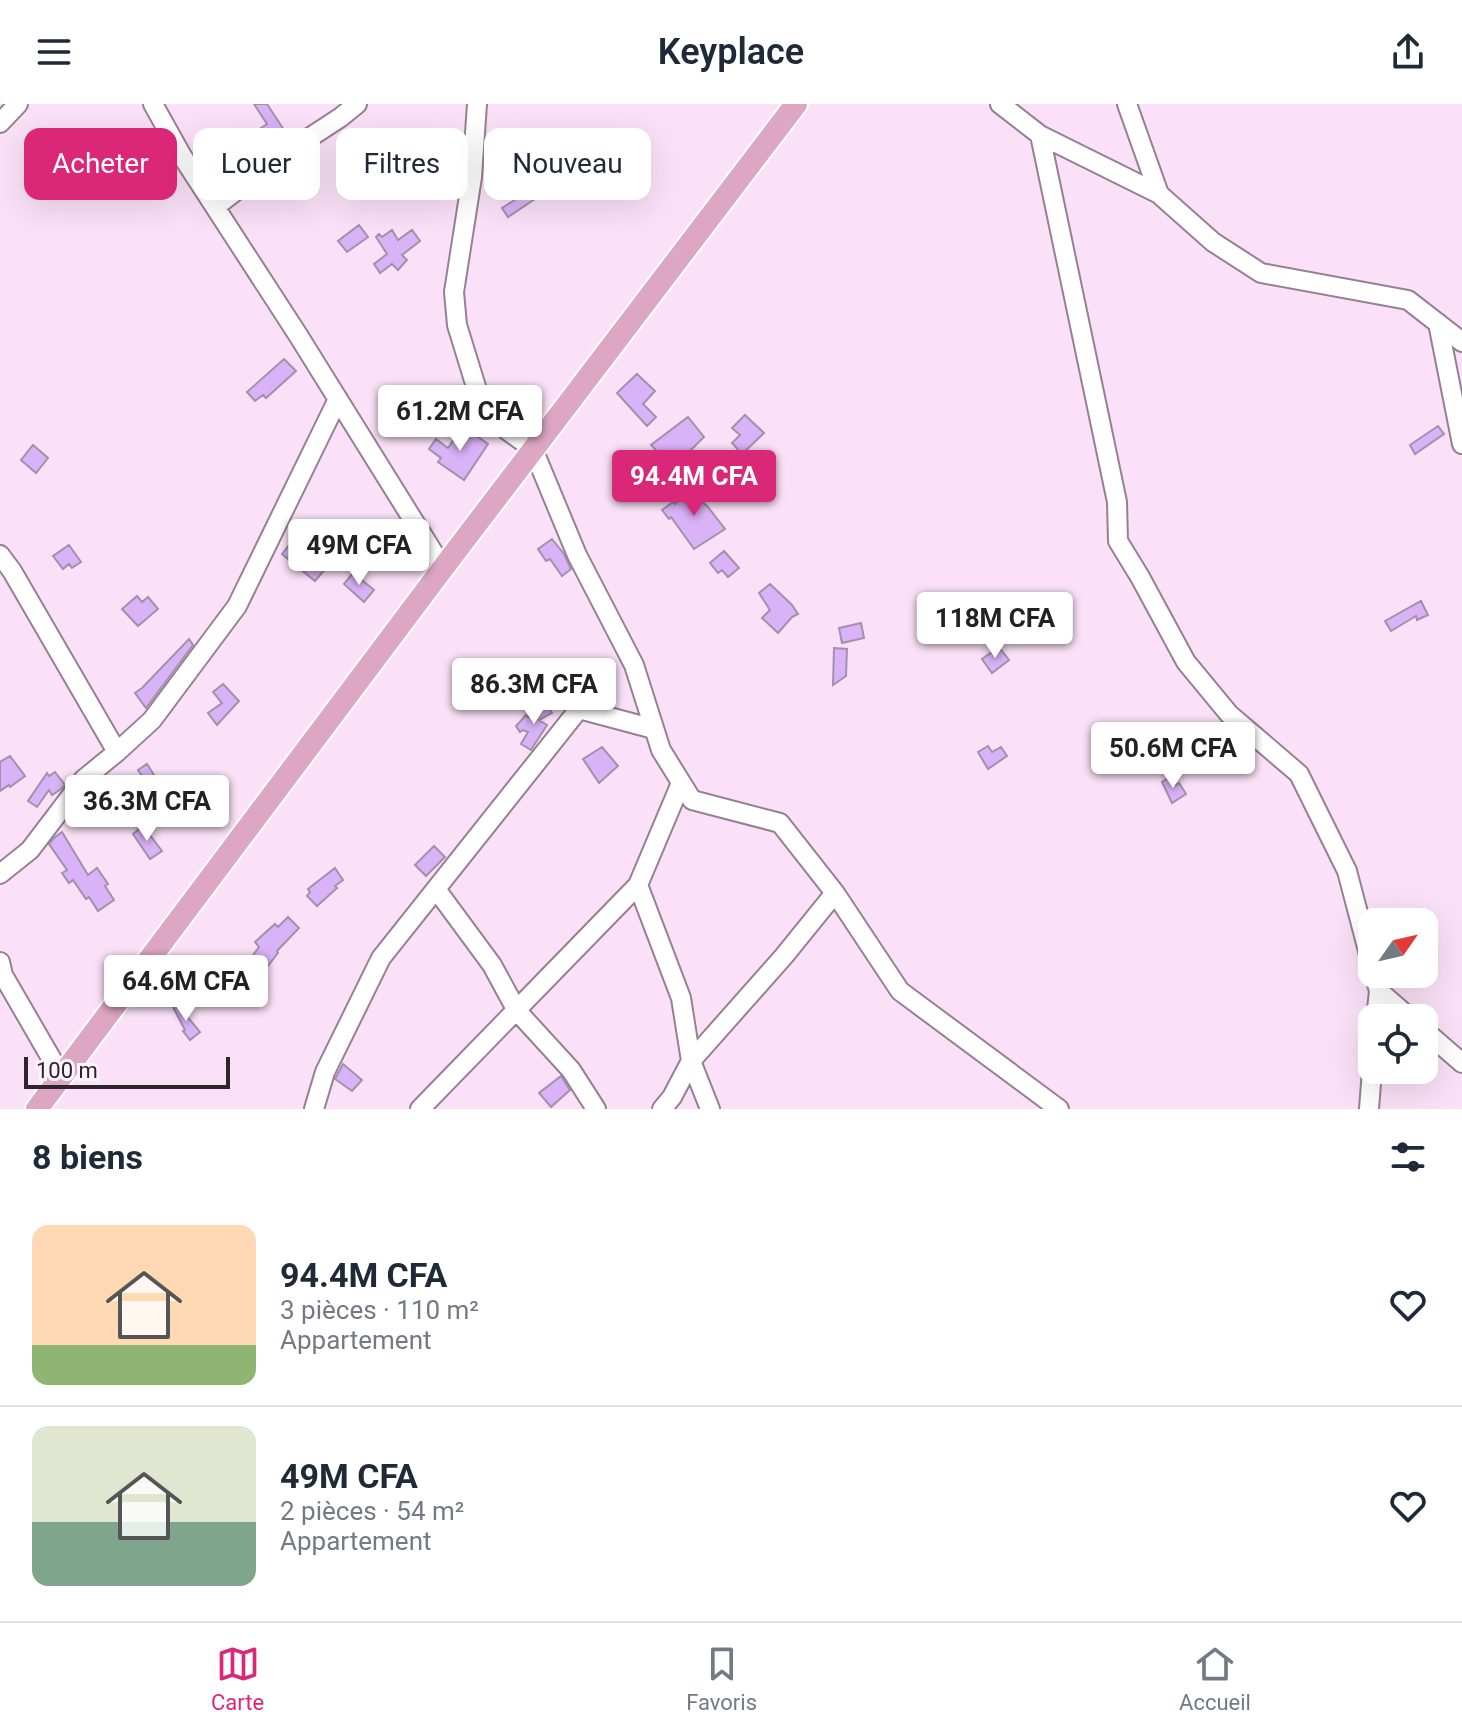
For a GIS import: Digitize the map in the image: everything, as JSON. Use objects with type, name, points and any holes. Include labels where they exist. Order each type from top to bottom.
[{"type":"main road","points":[[37,1109],[796,104]]},
{"type":"street","points":[[0,123],[18,104]]},
{"type":"street","points":[[153,104],[182,156],[443,568]]},
{"type":"street","points":[[215,207],[357,104]]},
{"type":"street","points":[[477,104],[472,177],[454,292],[457,325],[477,390],[508,431],[533,449],[577,555],[634,665],[661,750],[692,800],[780,823],[835,893],[900,991],[1043,1101],[1059,1109]]},
{"type":"street","points":[[1000,104],[1040,135],[1159,194],[1213,242],[1261,273],[1408,300],[1462,342]]},
{"type":"street","points":[[1127,104],[1159,194]]},
{"type":"street","points":[[1040,135],[1117,502],[1118,541],[1186,662],[1229,714],[1299,774],[1347,871],[1358,913]]},
{"type":"street","points":[[1438,323],[1462,444]]},
{"type":"street","points":[[0,874],[30,850],[84,779],[152,720],[237,606],[338,399]]},
{"type":"street","points":[[0,555],[117,752]]},
{"type":"street","points":[[314,1109],[325,1072],[381,958],[579,709],[654,729]]},
{"type":"street","points":[[420,1109],[638,885],[681,783]]},
{"type":"street","points":[[638,885],[681,998],[691,1061],[710,1109]]},
{"type":"street","points":[[436,889],[492,965],[517,1011],[571,1070],[596,1109]]},
{"type":"street","points":[[662,1109],[691,1061],[835,893]]},
{"type":"street","points":[[0,962],[3,975],[62,1077]]},
{"type":"street","points":[[1381,988],[1396,1004]]},
{"type":"street","points":[[1438,1042],[1462,1063]]},
{"type":"street","points":[[1369,1109],[1371,1084]]},
{"type":"building","points":[[254,104],[267,104],[283,128],[261,128],[267,124]]},
{"type":"building","points":[[515,200],[534,200],[508,217],[502,208]]},
{"type":"building","points":[[359,225],[368,237],[347,252],[338,241]]},
{"type":"building","points":[[392,230],[398,240],[412,230],[420,241],[402,255],[407,260],[398,270],[392,264],[380,273],[374,264],[387,254],[376,237],[379,234],[382,237]]},
{"type":"building","points":[[284,359],[296,371],[266,398],[263,395],[255,401],[247,392]]},
{"type":"building","points":[[637,374],[655,391],[643,404],[656,417],[647,426],[617,393]]},
{"type":"building","points":[[745,415],[764,433],[742,454],[732,443],[740,435],[732,428]]},
{"type":"building","points":[[688,417],[704,437],[680,461],[684,465],[676,472],[651,445]]},
{"type":"building","points":[[463,426],[488,444],[464,480],[438,462],[441,458],[429,449],[436,439],[448,448]]},
{"type":"building","points":[[1438,426],[1444,434],[1415,454],[1410,445]]},
{"type":"building","points":[[33,445],[48,458],[36,473],[21,460]]},
{"type":"building","points":[[624,466],[640,484],[630,494],[614,474]]},
{"type":"building","points":[[693,482],[703,497],[699,499],[725,529],[694,549],[671,517],[669,519],[662,510],[673,502],[675,504]]},
{"type":"building","points":[[305,525],[339,553],[315,581],[282,554]]},
{"type":"building","points":[[552,539],[571,569],[562,576],[538,549]]},
{"type":"building","points":[[69,545],[81,562],[72,568],[69,564],[63,569],[53,556]]},
{"type":"building","points":[[724,551],[739,568],[728,577],[722,570],[718,573],[710,563]]},
{"type":"building","points":[[353,573],[374,590],[364,602],[344,584]]},
{"type":"building","points":[[770,584],[798,614],[778,633],[762,618],[770,610],[759,593]]},
{"type":"building","points":[[137,596],[142,602],[148,597],[158,609],[138,626],[122,609]]},
{"type":"building","points":[[1421,601],[1428,615],[1417,620],[1416,616],[1391,631],[1385,621]]},
{"type":"building","points":[[861,623],[864,638],[842,643],[839,628]]},
{"type":"building","points":[[189,639],[193,645],[146,708],[135,693]]},
{"type":"building","points":[[999,647],[1009,660],[992,673],[982,659]]},
{"type":"building","points":[[834,648],[847,649],[846,676],[833,685]]},
{"type":"building","points":[[223,684],[239,701],[217,725],[208,713],[222,703],[213,692]]},
{"type":"building","points":[[545,704],[552,713],[539,720],[547,725],[531,750],[521,744],[528,732],[520,732],[516,726],[526,715],[528,717]]},
{"type":"building","points":[[988,746],[992,752],[1001,747],[1007,756],[988,769],[978,752]]},
{"type":"building","points":[[602,747],[618,766],[599,783],[583,759]]},
{"type":"building","points":[[10,756],[25,776],[0,791],[0,762]]},
{"type":"building","points":[[147,764],[163,789],[150,797],[142,785],[146,782],[138,770]]},
{"type":"building","points":[[55,772],[65,785],[52,795],[49,790],[37,807],[28,801],[47,773],[49,776]]},
{"type":"building","points":[[1171,776],[1186,794],[1172,803],[1162,782]]},
{"type":"building","points":[[143,826],[162,851],[150,859],[133,834]]},
{"type":"building","points":[[62,832],[88,875],[97,868],[108,884],[105,886],[114,900],[98,911],[73,880],[69,883],[62,873],[67,870],[49,844]]},
{"type":"building","points":[[434,846],[445,857],[426,876],[415,865]]},
{"type":"building","points":[[335,868],[343,880],[317,906],[307,896],[310,892],[308,889]]},
{"type":"building","points":[[288,917],[299,928],[277,951],[267,967],[253,955],[259,947],[255,942]]},
{"type":"building","points":[[177,1004],[200,1032],[190,1040],[173,1007]]},
{"type":"building","points":[[343,1064],[362,1080],[352,1091],[335,1079]]},
{"type":"building","points":[[561,1076],[570,1090],[551,1107],[539,1093]]}]
